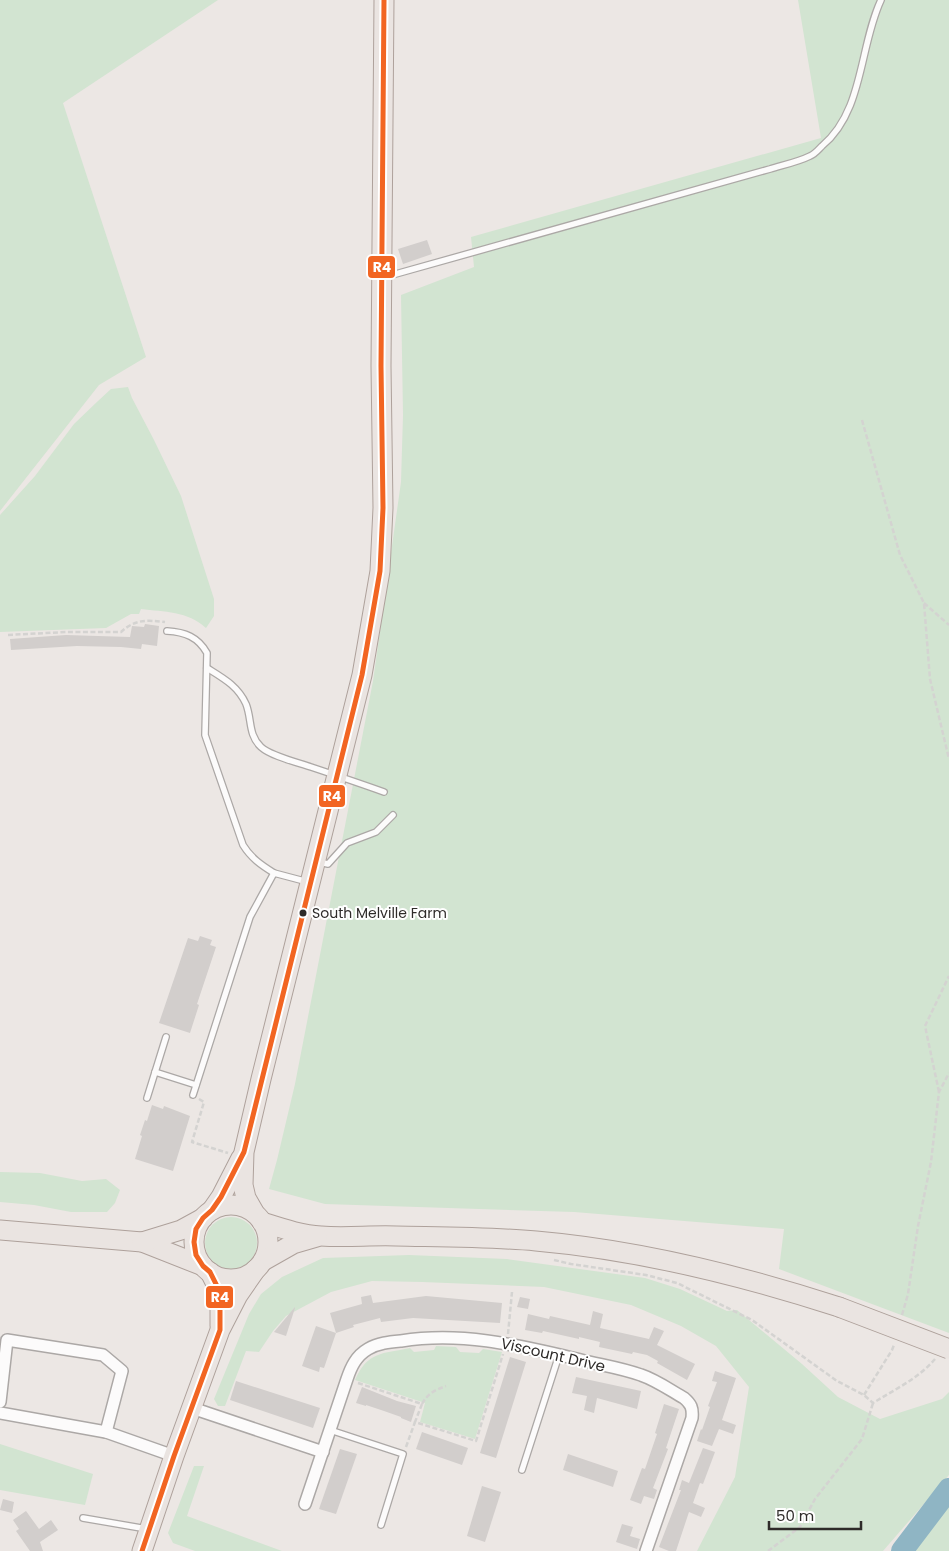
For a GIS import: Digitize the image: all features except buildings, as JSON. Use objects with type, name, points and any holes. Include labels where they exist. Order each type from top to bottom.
[{"type":"main road","points":[[142,1551],[220,1330],[238,1295],[267,1252],[268,1241],[266,1231],[246,1198],[243,1184],[244,1152],[362,675],[380,571],[383,508],[381,366],[384,0]]},
{"type":"main road","points":[[220,1330],[218,1286],[196,1255],[194,1242],[196,1230],[221,1197],[244,1152]]},
{"type":"main road","points":[[142,1242],[181,1230],[226,1205],[240,1206],[258,1217],[291,1231],[320,1236],[395,1236],[536,1241],[638,1254],[792,1291],[839,1307],[943,1353]]},
{"type":"main road","points":[[0,1230],[142,1242],[206,1269],[219,1277],[228,1279],[243,1276],[293,1244],[320,1236]]},
{"type":"street","name":"Viscount Drive","points":[[305,1504],[352,1366],[358,1356],[369,1348],[417,1338],[436,1337],[507,1343],[640,1374],[690,1403],[693,1410],[692,1418],[646,1551]]},
{"type":"street","points":[[0,1402],[7,1340],[104,1356],[122,1370],[106,1432]]},
{"type":"street","points":[[192,1408],[322,1452]]},
{"type":"street","points":[[0,1413],[106,1432],[174,1456]]},
{"type":"lane","points":[[382,277],[811,156],[830,140],[844,120],[860,75],[864,50],[874,15],[881,0]]},
{"type":"lane","points":[[167,631],[181,632],[191,636],[203,646],[207,653],[205,735],[243,845],[250,856],[260,865],[274,873],[310,882]]},
{"type":"lane","points":[[207,668],[232,684],[241,694],[246,705],[251,734],[261,747],[273,754],[384,792]]},
{"type":"lane","points":[[315,860],[328,864],[347,843],[376,832],[393,816]]},
{"type":"lane","points":[[193,1095],[250,917],[274,873]]},
{"type":"lane","points":[[147,1098],[166,1037]]},
{"type":"lane","points":[[155,1072],[196,1085]]},
{"type":"lane","points":[[522,1470],[559,1355]]},
{"type":"lane","points":[[330,1430],[403,1454],[381,1525]]},
{"type":"lane","points":[[84,1518],[149,1529]]},
{"type":"path","points":[[862,420],[900,556],[924,603],[949,625]]},
{"type":"path","points":[[924,603],[930,679],[949,759]]},
{"type":"path","points":[[8,635],[121,632],[128,625],[137,621],[150,620],[168,623],[167,631]]},
{"type":"path","points":[[940,1092],[925,1026],[949,976]]},
{"type":"path","points":[[900,1322],[908,1294],[918,1226],[931,1162],[940,1092],[949,1073]]},
{"type":"path","points":[[193,1095],[204,1102],[192,1142],[229,1153],[226,1161]]},
{"type":"path","points":[[547,1258],[571,1264],[646,1275],[677,1283],[752,1320],[830,1376],[864,1395],[873,1403]]},
{"type":"path","points":[[415,1422],[476,1441],[507,1343],[512,1292]]},
{"type":"path","points":[[864,1395],[892,1350],[895,1341]]},
{"type":"path","points":[[768,1551],[800,1527],[815,1499],[862,1439],[873,1403],[905,1383],[943,1353]]},
{"type":"path","points":[[347,1380],[422,1404]]},
{"type":"path","points":[[403,1454],[427,1395],[434,1390],[446,1386]]},
{"type":"green space","points":[[0,0],[218,0],[63,103],[146,357],[99,385],[0,511]]},
{"type":"green space","points":[[798,0],[949,0],[949,1333],[779,1269],[784,1229],[574,1212],[325,1204],[269,1189],[295,1084],[373,681],[401,482],[403,415],[401,295],[474,267],[471,237],[821,138]]},
{"type":"green space","points":[[128,387],[181,496],[214,599],[214,616],[206,628],[199,622],[184,615],[141,609],[139,614],[131,614],[106,628],[0,632],[0,515],[35,476],[74,424],[111,389]]},
{"type":"green space","points":[[0,1172],[40,1173],[82,1181],[106,1179],[120,1190],[115,1203],[107,1212],[71,1212],[34,1205],[0,1202]]},
{"type":"green space","points":[[226,1217],[236,1217],[250,1224],[257,1238],[257,1248],[250,1262],[236,1269],[226,1269],[216,1265],[209,1258],[205,1248],[205,1238],[209,1228],[216,1221]]},
{"type":"green space","points":[[409,1255],[507,1259],[645,1278],[680,1289],[727,1311],[737,1310],[802,1364],[838,1397],[880,1419],[942,1399],[949,1392],[949,1475],[883,1551],[697,1551],[735,1477],[749,1387],[716,1346],[681,1326],[631,1305],[544,1287],[372,1281],[331,1292],[286,1316],[259,1352],[246,1351],[225,1406],[218,1406],[214,1399],[249,1314],[261,1294],[282,1277],[323,1258]]},
{"type":"green space","points":[[436,1346],[456,1347],[460,1352],[479,1353],[483,1349],[502,1352],[475,1439],[420,1422],[425,1403],[355,1380],[365,1364],[377,1355],[410,1348],[414,1352],[434,1350]]},
{"type":"green space","points":[[0,1444],[93,1474],[85,1505],[0,1490]]},
{"type":"green space","points":[[194,1466],[204,1466],[187,1516],[282,1551],[195,1551],[173,1543],[168,1533]]},
{"type":"green space","points":[[949,1506],[949,1551],[913,1551]]},
{"type":"waterway","points":[[902,1551],[949,1489]]},
{"type":"transit line","name":"R4","points":[[142,1551],[220,1330],[220,1298],[217,1286],[210,1272],[203,1266],[196,1255],[194,1242],[196,1229],[221,1197],[244,1152],[362,675],[380,571],[383,508],[381,366],[384,0]]},
{"type":"place","name":"South Melville Farm","points":[[303,913]]}]
